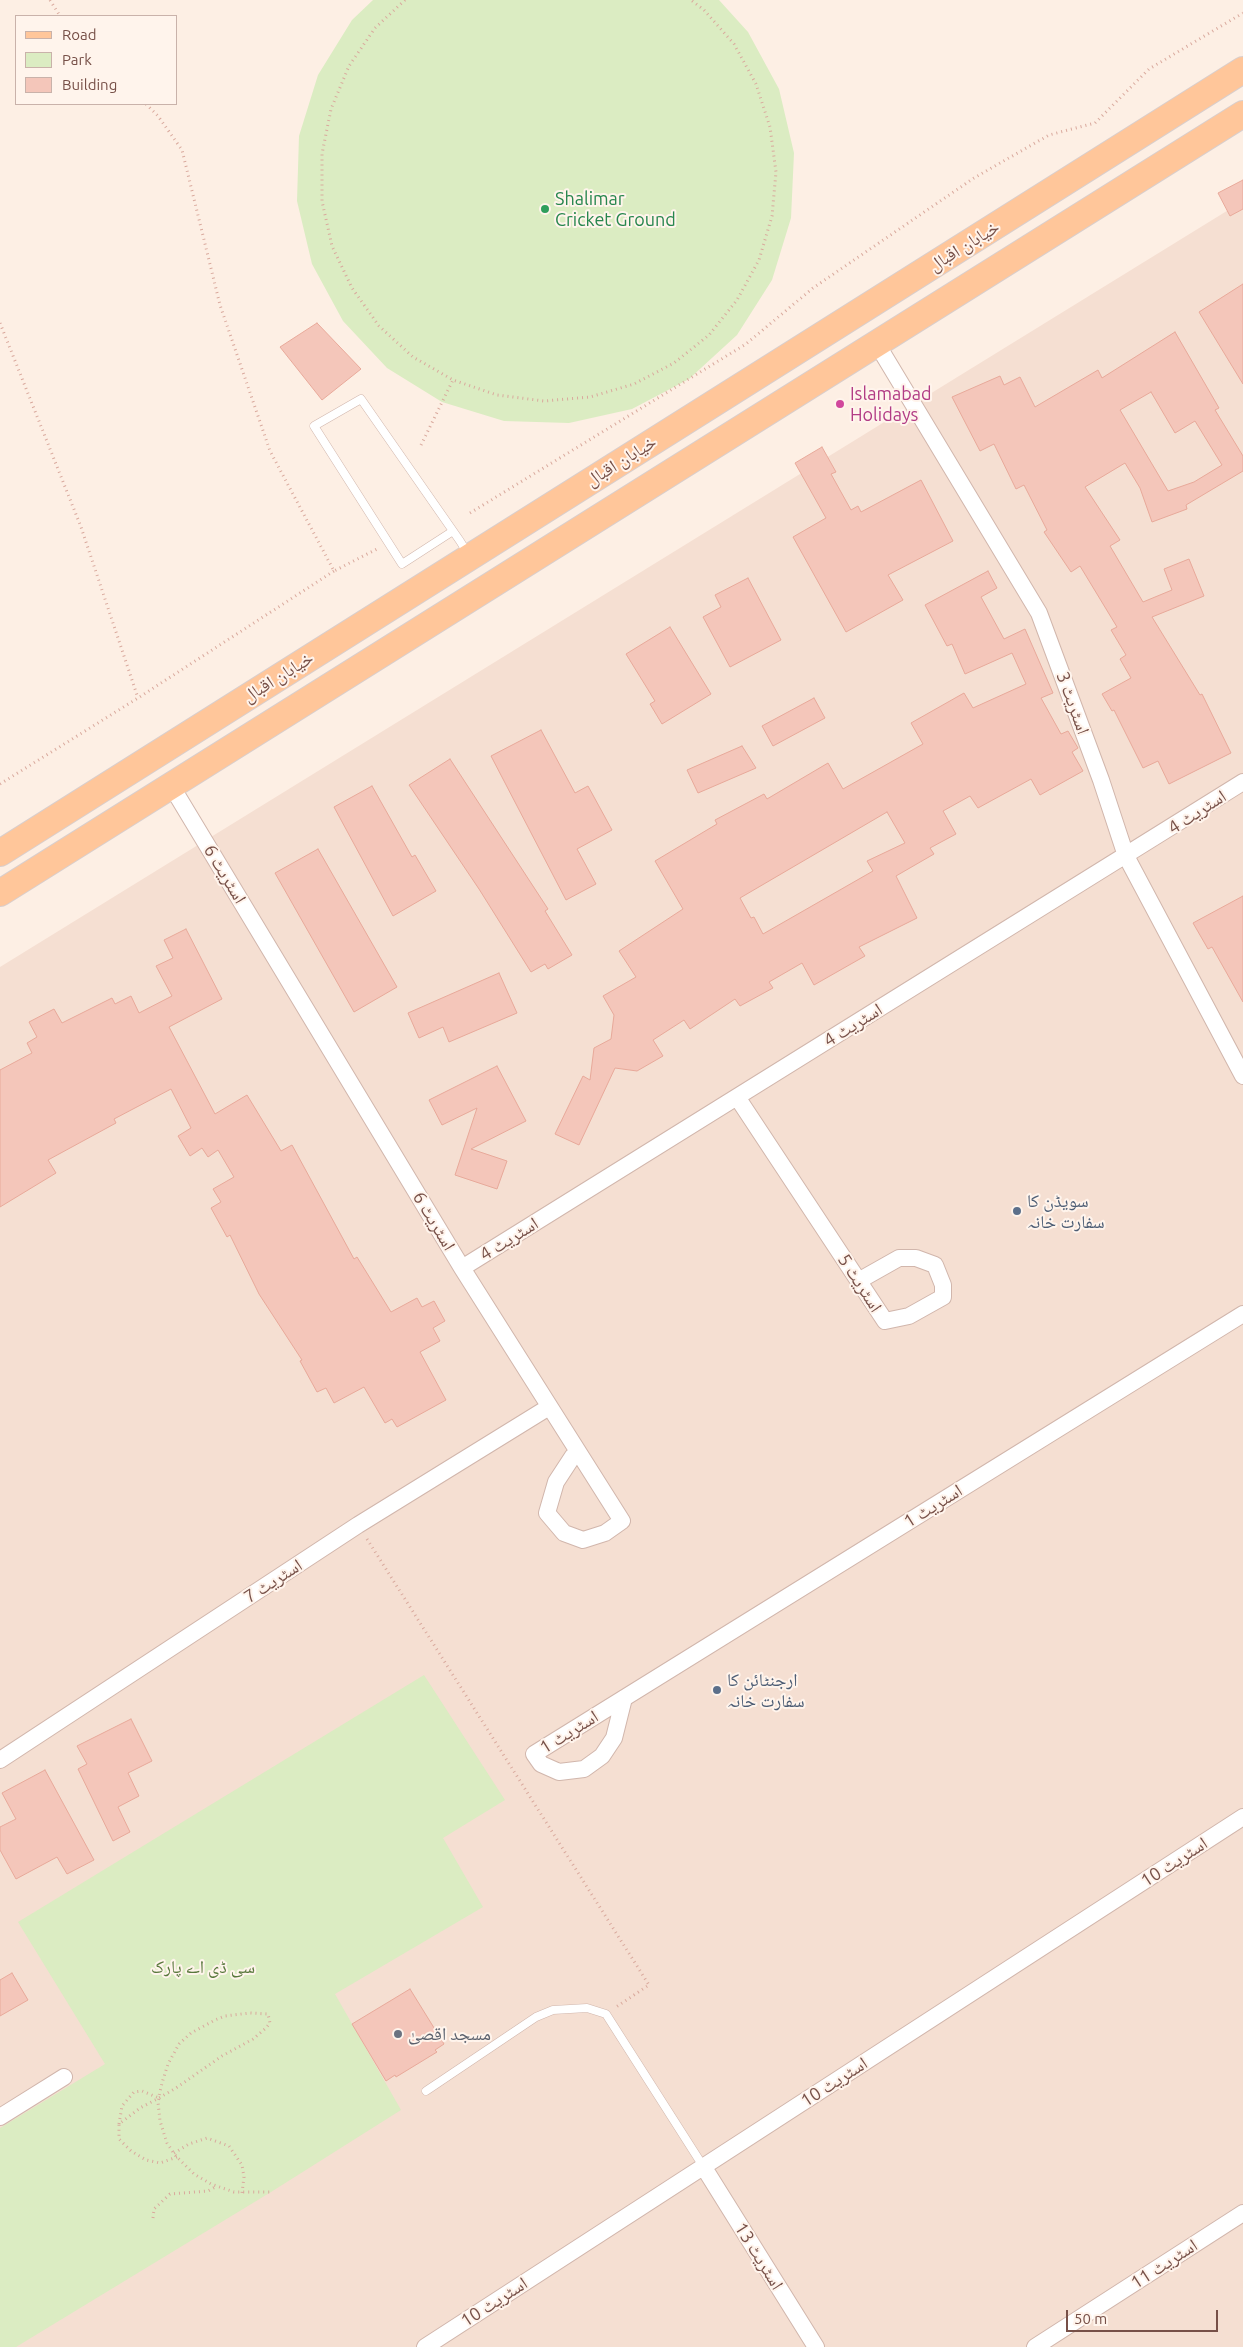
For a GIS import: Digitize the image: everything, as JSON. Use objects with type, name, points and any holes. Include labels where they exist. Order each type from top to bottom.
[{"type":"main road","name":"خیابان اقبال","points":[[0,853],[492,541],[1243,70]]},
{"type":"main road","name":"خیابان اقبال","points":[[0,893],[172,787],[1243,114]]},
{"type":"main road","points":[[492,541],[512,572]]},
{"type":"street","name":"اسٹریٹ 3","points":[[877,344],[1039,613],[1098,770],[1126,856],[1243,1076]]},
{"type":"street","name":"اسٹریٹ 4","points":[[462,1268],[1243,782]]},
{"type":"street","name":"اسٹریٹ 6","points":[[172,787],[462,1268],[622,1521],[605,1532],[583,1540],[564,1532],[547,1513],[556,1482],[573,1456]]},
{"type":"street","name":"اسٹریٹ 5","points":[[737,1097],[884,1321],[908,1316],[943,1297],[943,1285],[935,1266],[916,1258],[899,1258],[860,1280]]},
{"type":"street","name":"اسٹریٹ 1","points":[[624,1698],[614,1738],[602,1756],[584,1769],[559,1772],[541,1764],[534,1754],[624,1698],[1243,1314]]},
{"type":"street","name":"اسٹریٹ 7","points":[[0,1760],[358,1525],[549,1408]]},
{"type":"street","name":"اسٹریٹ 10","points":[[425,2347],[1243,1817]]},
{"type":"street","points":[[0,2117],[64,2077]]},
{"type":"street","name":"اسٹریٹ 13","points":[[703,2166],[816,2347]]},
{"type":"street","name":"اسٹریٹ 11","points":[[1034,2347],[1243,2213]]},
{"type":"lane","points":[[453,531],[402,564],[314,426],[361,399],[453,531],[470,556]]},
{"type":"lane","points":[[426,2091],[536,2018],[553,2010],[587,2008],[606,2014],[703,2166]]},
{"type":"path","points":[[50,0],[59,15]]},
{"type":"path","points":[[405,0],[375,28],[349,66],[331,109],[322,154],[322,200],[332,246],[352,288],[379,326],[413,357],[453,380],[498,395],[544,401],[590,397],[634,384],[674,363],[709,335],[738,300],[759,260],[772,216],[776,172],[770,127],[756,84],[734,44],[704,10],[691,0]]},
{"type":"path","points":[[470,514],[746,344],[813,288],[974,178],[1049,136],[1095,123],[1149,69],[1243,13]]},
{"type":"path","points":[[147,105],[158,116],[182,150],[220,305],[270,451],[334,572]]},
{"type":"path","points":[[0,323],[81,527],[138,698]]},
{"type":"path","points":[[421,445],[453,380]]},
{"type":"path","points":[[0,784],[334,572],[388,543]]},
{"type":"path","points":[[358,1525],[649,1985],[606,2014]]},
{"type":"path","points":[[119,2124],[140,2108],[159,2098],[222,2056],[253,2039],[270,2022],[268,2014],[250,2013],[225,2016],[191,2033],[179,2044],[168,2064],[159,2098],[160,2121],[167,2143],[175,2155],[201,2179],[216,2186],[242,2193],[272,2192]]},
{"type":"path","points":[[159,2098],[142,2091],[134,2092],[122,2106],[119,2138],[132,2151],[146,2160],[160,2163],[175,2155],[189,2144],[207,2138],[229,2146],[242,2164],[244,2177],[242,2193]]},
{"type":"path","points":[[154,2218],[155,2207],[170,2194],[208,2191],[216,2186]]},
{"type":"shaded area","points":[[1243,201],[1243,2347],[0,2347],[0,967]]},
{"type":"green space","name":"Shalimar Cricket Ground","points":[[373,0],[719,0],[748,32],[779,89],[794,153],[791,218],[772,280],[737,335],[689,379],[632,409],[569,423],[504,421],[442,402],[387,368],[343,321],[312,264],[297,201],[299,136],[318,75],[352,20]]},
{"type":"green space","name":"سی ڈی اے پارک","points":[[424,1675],[505,1800],[443,1838],[483,1907],[335,1994],[401,2110],[271,2192],[16,2347],[0,2347],[0,2128],[105,2064],[18,1922]]},
{"type":"building","points":[[1243,180],[1243,209],[1230,216],[1218,193]]},
{"type":"building","points":[[1243,284],[1243,384],[1199,312]]},
{"type":"building","points":[[317,323],[361,369],[322,400],[280,347]]},
{"type":"building","points":[[1175,332],[1219,408],[1215,410],[1243,456],[1243,471],[1186,505],[1187,509],[1152,522],[1140,488],[1125,463],[1085,487],[1120,540],[1110,546],[1143,602],[1172,590],[1164,569],[1189,559],[1204,596],[1152,617],[1200,695],[1202,694],[1231,753],[1169,784],[1158,761],[1143,768],[1114,710],[1112,711],[1102,694],[1131,678],[1120,659],[1126,655],[1111,630],[1117,627],[1080,566],[1071,572],[1044,532],[1047,530],[1024,485],[1016,489],[994,444],[980,451],[952,397],[1000,376],[1004,385],[1020,377],[1035,407],[1098,370],[1102,378]],"holes":[[[1151,392],[1175,433],[1195,421],[1222,465],[1194,482],[1168,491],[1120,410]]]},
{"type":"building","points":[[822,447],[836,472],[831,474],[851,510],[858,506],[861,512],[921,480],[953,541],[888,575],[903,600],[846,632],[793,537],[826,518],[795,463]]},
{"type":"building","points":[[988,571],[997,588],[981,597],[1004,639],[1025,629],[1053,693],[1041,698],[1061,734],[1068,731],[1078,748],[1072,752],[1083,771],[1040,795],[1031,779],[978,808],[970,796],[943,811],[956,834],[930,848],[934,854],[896,876],[917,918],[859,947],[865,956],[814,985],[802,963],[769,982],[773,988],[740,1006],[735,999],[690,1029],[684,1020],[653,1040],[663,1056],[637,1071],[615,1068],[579,1145],[555,1134],[583,1076],[590,1080],[594,1048],[611,1039],[614,1015],[603,996],[636,977],[619,951],[683,909],[655,861],[717,824],[715,820],[764,794],[767,799],[828,763],[843,789],[923,744],[911,723],[964,693],[973,708],[1026,684],[1012,653],[965,674],[952,644],[947,646],[925,605]],"holes":[[[887,812],[905,843],[867,861],[873,871],[763,934],[754,917],[751,918],[740,898]]]},
{"type":"building","points":[[748,578],[781,640],[730,667],[703,617],[721,607],[715,595]]},
{"type":"building","points":[[670,627],[711,694],[662,724],[650,704],[655,701],[626,654]]},
{"type":"building","points":[[814,698],[825,718],[773,746],[762,726]]},
{"type":"building","points":[[541,730],[575,793],[588,786],[612,830],[577,849],[596,884],[566,900],[491,756]]},
{"type":"building","points":[[742,746],[756,768],[698,793],[687,770]]},
{"type":"building","points":[[450,759],[548,909],[545,911],[572,955],[548,969],[545,964],[531,972],[479,889],[409,785]]},
{"type":"building","points":[[372,786],[412,857],[415,855],[436,891],[393,916],[334,807]]},
{"type":"building","points":[[318,849],[397,987],[354,1012],[275,873]]},
{"type":"building","points":[[1243,896],[1243,1002],[1212,947],[1208,949],[1193,923]]},
{"type":"building","points":[[186,929],[222,999],[169,1027],[215,1114],[247,1095],[281,1151],[292,1145],[354,1259],[357,1257],[391,1312],[417,1298],[422,1307],[434,1301],[445,1321],[433,1328],[440,1341],[420,1352],[446,1400],[397,1427],[392,1419],[385,1423],[364,1387],[334,1403],[326,1388],[317,1392],[300,1361],[302,1360],[259,1294],[230,1235],[227,1237],[211,1208],[221,1202],[213,1189],[234,1177],[218,1150],[208,1157],[202,1148],[190,1156],[178,1136],[191,1128],[171,1089],[114,1119],[116,1123],[48,1160],[56,1173],[0,1207],[0,1070],[32,1053],[27,1043],[37,1037],[29,1022],[54,1009],[62,1023],[112,998],[115,1004],[131,996],[139,1013],[172,996],[156,966],[173,958],[164,940]]},
{"type":"building","points":[[499,973],[517,1013],[449,1042],[443,1027],[419,1038],[408,1013]]},
{"type":"building","points":[[497,1066],[526,1121],[471,1149],[507,1161],[497,1189],[455,1175],[477,1108],[442,1125],[429,1100]]},
{"type":"building","points":[[131,1719],[152,1761],[128,1773],[139,1796],[118,1807],[130,1832],[113,1841],[78,1769],[87,1764],[77,1746]]},
{"type":"building","points":[[45,1770],[94,1860],[67,1874],[57,1857],[16,1879],[0,1850],[0,1827],[16,1819],[2,1793]]},
{"type":"building","points":[[12,1973],[28,2000],[0,2016],[0,1980]]},
{"type":"building","name":"مسجد اقصیٰ","points":[[410,1989],[444,2044],[435,2050],[437,2052],[386,2081],[352,2024]]},
{"type":"place","name":"Shalimar Cricket Ground","points":[[545,209]]},
{"type":"place","name":"Islamabad Holidays","points":[[840,404]]},
{"type":"place","name":"سویڈن کا سفارت خانہ","points":[[1017,1211]]},
{"type":"place","name":"ارجنٹائن کا سفارت خانہ","points":[[717,1690]]},
{"type":"place","name":"مسجد اقصیٰ","points":[[398,2034]]}]
